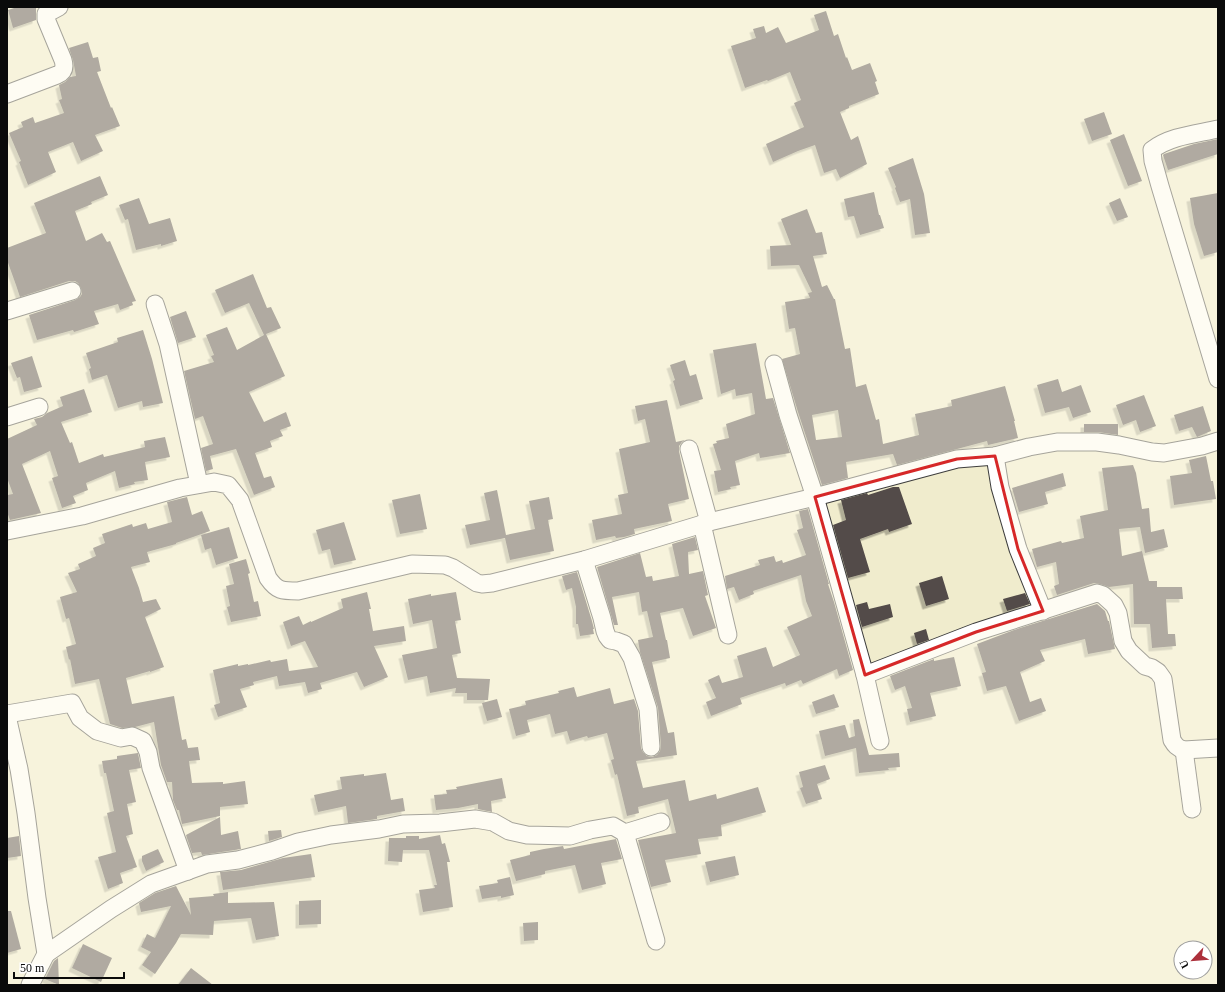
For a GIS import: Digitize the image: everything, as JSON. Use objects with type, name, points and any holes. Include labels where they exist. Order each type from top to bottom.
[{"type":"street","points":[[7,94],[57,75],[63,71],[65,66],[46,19],[46,14],[59,7]]},
{"type":"street","points":[[1218,129],[1161,143],[1152,150],[1153,161],[1160,186],[1218,379]]},
{"type":"street","points":[[7,311],[72,291]]},
{"type":"street","points":[[155,304],[168,344],[199,484]]},
{"type":"street","points":[[774,364],[788,415],[815,496],[865,675],[880,741]]},
{"type":"street","points":[[7,417],[39,408]]},
{"type":"street","points":[[7,532],[82,516],[180,488],[214,482],[228,485],[240,500],[268,578],[273,585],[279,589],[285,591],[298,591],[412,564],[446,565],[477,583],[482,584],[492,583],[584,560],[705,522],[815,496],[957,459],[995,456],[1029,447],[1057,442],[1097,442],[1164,454],[1218,441]]},
{"type":"street","points":[[689,450],[728,635]]},
{"type":"street","points":[[995,456],[1000,487],[1018,549],[1043,611]]},
{"type":"street","points":[[584,560],[602,618],[604,632],[610,640],[624,644],[632,658],[648,709],[651,747]]},
{"type":"street","points":[[865,675],[976,632],[1097,593],[1103,595],[1114,605],[1118,613],[1123,641],[1129,651],[1145,666],[1158,672],[1163,679],[1172,740],[1179,749],[1218,748]]},
{"type":"street","points":[[46,954],[19,769],[7,715],[72,703],[80,718],[97,731],[121,738],[132,736],[143,741],[188,871]]},
{"type":"street","points":[[1184,750],[1192,809]]},
{"type":"street","points":[[30,985],[46,954],[111,909],[151,884],[207,864],[238,860],[298,842],[331,835],[379,829],[403,824],[475,819],[493,822],[509,831],[527,835],[570,836],[590,830],[613,826],[625,833],[656,940]]},
{"type":"street","points":[[625,833],[661,822]]},
{"type":"highlighted area","points":[[995,456],[1018,549],[1043,611],[976,632],[865,675],[815,497],[957,459]]},
{"type":"shaded area","points":[[7,7],[1218,7],[1218,985],[7,985]]},
{"type":"building","points":[[17,7],[36,7],[36,20],[13,28],[8,10]]},
{"type":"building","points":[[826,11],[834,36],[838,34],[846,58],[847,57],[852,70],[870,63],[877,81],[875,82],[879,94],[849,106],[849,108],[840,112],[851,140],[858,136],[867,164],[840,178],[836,169],[824,173],[815,145],[773,162],[766,144],[804,127],[794,103],[801,100],[790,72],[745,88],[731,46],[756,38],[753,29],[764,26],[766,33],[778,27],[786,43],[819,30],[814,15]]},
{"type":"building","points":[[88,42],[93,58],[98,57],[101,71],[97,72],[111,108],[112,107],[120,126],[95,135],[103,151],[81,161],[73,142],[48,152],[56,172],[28,185],[19,162],[21,161],[9,133],[23,127],[21,122],[33,117],[35,123],[64,113],[59,100],[62,99],[59,85],[70,77],[76,76],[69,48]]},
{"type":"building","points":[[1104,112],[1112,134],[1092,141],[1084,119]]},
{"type":"building","points":[[1124,134],[1142,181],[1128,186],[1110,140]]},
{"type":"building","points":[[1218,139],[1218,154],[1168,170],[1163,155],[1164,154],[1194,144]]},
{"type":"building","points":[[913,158],[924,194],[930,233],[915,235],[910,199],[900,202],[895,188],[896,187],[888,168]]},
{"type":"building","points":[[100,176],[108,195],[75,211],[86,241],[102,233],[107,242],[110,241],[136,301],[132,302],[133,305],[120,310],[118,304],[94,311],[99,324],[74,332],[73,330],[37,340],[29,315],[75,300],[82,294],[81,288],[75,281],[69,281],[20,297],[7,260],[7,248],[46,233],[34,203]]},
{"type":"building","points":[[874,192],[879,215],[884,228],[860,235],[854,216],[848,217],[844,199]]},
{"type":"building","points":[[1218,193],[1218,252],[1204,256],[1194,224],[1190,198]]},
{"type":"building","points":[[139,198],[149,224],[170,218],[177,241],[161,246],[161,244],[136,250],[128,219],[125,220],[119,205]]},
{"type":"building","points":[[1120,198],[1128,217],[1117,221],[1109,203]]},
{"type":"building","points":[[807,209],[816,233],[822,232],[827,254],[813,256],[822,287],[827,285],[835,299],[845,349],[850,348],[856,387],[866,384],[876,420],[879,419],[883,444],[919,435],[915,414],[952,406],[951,400],[1005,386],[1015,421],[1018,438],[988,445],[987,441],[897,465],[893,454],[846,462],[848,478],[822,485],[782,359],[800,354],[795,328],[789,329],[785,302],[810,298],[808,293],[812,292],[799,265],[771,266],[770,246],[791,245],[781,219]],"holes":[[[838,410],[842,437],[816,440],[812,415]]]},
{"type":"building","points":[[253,274],[267,308],[271,307],[281,328],[266,334],[285,376],[249,392],[264,422],[286,412],[291,426],[280,430],[283,436],[270,441],[272,447],[255,453],[264,478],[271,476],[275,487],[254,495],[236,449],[210,456],[213,469],[206,471],[201,448],[213,444],[203,416],[195,419],[184,371],[214,362],[211,356],[214,355],[206,335],[227,327],[237,350],[264,335],[249,303],[225,313],[215,290]]},
{"type":"building","points":[[186,311],[196,337],[178,343],[170,317]]},
{"type":"building","points":[[143,330],[163,403],[143,407],[142,401],[118,408],[107,375],[92,380],[89,369],[91,368],[86,353],[118,342],[117,338]]},
{"type":"building","points":[[756,343],[766,399],[773,398],[790,453],[760,458],[759,453],[735,461],[740,485],[718,492],[714,471],[721,470],[713,444],[717,443],[716,441],[729,438],[726,424],[755,414],[752,393],[736,396],[735,389],[721,394],[713,350]]},
{"type":"building","points":[[32,356],[42,387],[24,392],[20,377],[17,378],[11,363]]},
{"type":"building","points":[[685,360],[690,376],[696,374],[703,399],[680,406],[673,381],[675,380],[670,365]]},
{"type":"building","points":[[1058,379],[1062,392],[1081,385],[1091,412],[1073,418],[1069,407],[1045,413],[1037,385]]},
{"type":"building","points":[[84,389],[92,412],[61,422],[70,443],[72,442],[79,463],[103,454],[104,457],[145,447],[144,441],[165,437],[170,457],[145,462],[148,480],[134,482],[135,484],[119,488],[115,471],[86,483],[88,490],[73,496],[76,503],[62,508],[52,478],[58,476],[50,451],[22,464],[41,513],[10,520],[7,512],[7,495],[13,494],[7,478],[7,439],[37,425],[34,419],[42,417],[47,413],[63,406],[60,397]]},
{"type":"building","points":[[1144,395],[1156,426],[1140,432],[1136,420],[1123,425],[1116,405]]},
{"type":"building","points":[[667,400],[676,442],[685,440],[679,446],[679,451],[689,499],[668,504],[672,521],[634,529],[635,534],[624,537],[616,538],[615,536],[596,540],[592,520],[622,514],[618,495],[628,493],[619,449],[650,442],[645,419],[638,421],[635,406]]},
{"type":"building","points":[[1203,406],[1211,431],[1197,437],[1192,427],[1179,431],[1174,415]]},
{"type":"building","points":[[1084,424],[1118,424],[1118,435],[1098,432],[1084,432]]},
{"type":"building","points":[[1206,456],[1216,499],[1174,505],[1170,476],[1192,473],[1189,460]]},
{"type":"building","points":[[1133,465],[1136,473],[1142,509],[1149,508],[1151,532],[1164,529],[1168,547],[1145,553],[1140,527],[1119,529],[1122,556],[1142,551],[1149,581],[1157,581],[1157,587],[1182,587],[1183,599],[1166,599],[1168,634],[1175,634],[1176,646],[1152,648],[1150,624],[1134,624],[1133,584],[1109,587],[1094,583],[1057,595],[1054,586],[1059,584],[1056,562],[1037,567],[1032,549],[1061,541],[1062,543],[1084,538],[1080,516],[1108,510],[1102,468]]},
{"type":"building","points":[[1063,473],[1066,486],[1045,492],[1048,504],[1019,512],[1012,488]]},
{"type":"building","points":[[893,487],[899,487],[912,524],[889,532],[888,529],[860,539],[870,572],[848,578],[833,525],[846,520],[841,500],[867,493],[868,495]]},
{"type":"building","points":[[497,490],[506,535],[535,529],[529,501],[549,497],[553,519],[548,520],[554,551],[510,560],[505,538],[470,545],[465,525],[490,520],[484,493]]},
{"type":"building","points":[[420,494],[427,529],[400,534],[392,500]]},
{"type":"building","points":[[187,497],[192,515],[202,511],[210,531],[176,544],[147,552],[150,562],[131,567],[143,602],[156,599],[161,609],[145,617],[164,667],[126,678],[132,704],[174,696],[182,740],[186,739],[188,748],[198,747],[200,760],[189,761],[192,783],[223,782],[223,784],[245,781],[248,804],[220,807],[220,816],[182,824],[179,810],[177,810],[173,800],[172,782],[167,782],[161,765],[154,722],[135,727],[122,728],[110,724],[99,679],[75,684],[66,647],[76,644],[69,618],[66,619],[60,597],[77,592],[68,573],[80,569],[78,564],[96,556],[93,548],[105,543],[102,534],[132,524],[133,527],[146,523],[148,529],[172,522],[167,502]]},
{"type":"building","points":[[808,509],[853,670],[839,676],[837,669],[803,684],[801,680],[786,686],[785,683],[740,698],[742,704],[711,716],[706,702],[716,698],[708,680],[719,675],[722,683],[743,677],[737,656],[766,647],[773,667],[800,655],[787,627],[812,616],[806,601],[801,575],[753,591],[754,594],[739,600],[734,587],[727,589],[725,576],[760,565],[758,560],[774,556],[776,562],[782,560],[783,563],[806,555],[797,530],[803,528],[799,511]]},
{"type":"building","points":[[344,522],[356,560],[334,565],[330,549],[322,551],[316,530]]},
{"type":"building","points":[[229,527],[238,558],[216,565],[211,548],[205,550],[201,535]]},
{"type":"building","points":[[695,537],[698,550],[688,552],[689,574],[703,571],[708,595],[705,596],[716,628],[693,636],[683,608],[660,613],[670,658],[652,662],[668,733],[674,732],[677,755],[636,761],[643,788],[685,780],[689,801],[716,794],[717,799],[758,787],[766,812],[721,825],[722,836],[698,839],[701,854],[665,860],[671,882],[651,887],[638,840],[676,833],[668,799],[638,807],[639,813],[627,816],[617,774],[615,775],[611,760],[614,759],[607,733],[588,738],[587,736],[570,741],[567,731],[555,734],[550,714],[527,720],[530,732],[516,736],[509,709],[526,705],[525,701],[559,693],[558,691],[574,687],[577,697],[610,688],[614,704],[634,699],[638,711],[641,748],[647,756],[652,757],[657,755],[661,746],[658,708],[640,652],[638,640],[653,637],[647,611],[642,612],[639,592],[612,597],[618,625],[614,625],[597,567],[640,553],[646,577],[652,576],[653,581],[679,576],[672,544]]},
{"type":"building","points":[[246,559],[250,573],[248,574],[254,602],[258,601],[261,616],[231,622],[227,607],[230,606],[226,586],[234,584],[229,564]]},
{"type":"building","points":[[577,572],[592,621],[594,634],[580,636],[578,624],[576,624],[576,607],[572,588],[566,590],[562,576]]},
{"type":"building","points":[[942,576],[949,599],[926,606],[919,583]]},
{"type":"building","points":[[367,592],[371,609],[369,609],[373,631],[404,626],[406,641],[374,646],[388,677],[364,687],[357,672],[320,683],[322,689],[308,693],[305,682],[279,686],[277,676],[253,682],[254,685],[240,689],[247,707],[218,717],[214,705],[220,703],[213,670],[238,664],[238,666],[248,665],[270,660],[271,662],[287,659],[289,671],[318,667],[305,641],[291,646],[283,622],[299,616],[303,625],[343,608],[341,599]]},
{"type":"building","points":[[456,592],[461,620],[455,621],[461,653],[452,655],[457,678],[490,679],[488,700],[467,700],[467,693],[455,693],[456,688],[430,693],[427,676],[408,680],[402,655],[437,648],[432,620],[413,624],[408,599],[431,594],[431,596]]},
{"type":"building","points":[[1025,593],[1030,604],[1007,611],[1003,599]]},
{"type":"building","points":[[867,602],[869,609],[890,604],[893,617],[862,627],[856,605]]},
{"type":"building","points":[[1097,604],[1105,611],[1109,621],[1115,649],[1088,654],[1085,639],[1040,650],[1045,661],[1020,672],[1030,702],[1041,698],[1046,711],[1019,721],[1006,686],[987,691],[982,673],[986,672],[977,644],[1014,630]]},
{"type":"building","points":[[926,629],[929,640],[917,644],[914,633]]},
{"type":"building","points":[[954,657],[961,686],[930,693],[936,716],[910,722],[907,709],[912,708],[905,686],[895,690],[890,676],[934,659],[934,661]]},
{"type":"building","points":[[834,694],[839,707],[816,714],[812,702]]},
{"type":"building","points":[[497,699],[502,717],[487,721],[482,703]]},
{"type":"building","points":[[859,719],[869,755],[899,753],[900,767],[888,768],[889,770],[859,773],[856,748],[825,756],[819,731],[845,725],[849,738],[855,736],[853,720]]},
{"type":"building","points":[[138,753],[141,768],[129,770],[136,802],[127,804],[133,834],[126,836],[137,867],[120,873],[123,883],[108,889],[98,857],[116,852],[107,813],[114,811],[102,761],[117,759],[117,756]]},
{"type":"building","points":[[825,765],[830,779],[817,784],[822,799],[806,804],[800,788],[803,787],[799,772]]},
{"type":"building","points":[[386,773],[391,800],[403,798],[405,811],[377,816],[377,819],[348,823],[346,806],[318,812],[314,795],[342,789],[340,777]]},
{"type":"building","points":[[502,778],[506,798],[491,801],[492,812],[478,809],[478,804],[436,810],[434,795],[447,794],[446,790],[457,789],[456,787]]},
{"type":"building","points":[[220,817],[221,835],[238,831],[241,849],[202,855],[201,852],[192,853],[186,835]]},
{"type":"building","points":[[281,830],[282,837],[269,841],[268,831]]},
{"type":"building","points":[[440,835],[442,844],[445,843],[450,862],[447,862],[453,907],[423,912],[419,890],[435,888],[434,885],[437,885],[429,850],[403,850],[402,862],[388,861],[389,838],[419,836],[419,839]]},
{"type":"building","points":[[19,836],[21,856],[7,858],[7,838]]},
{"type":"building","points":[[616,839],[622,859],[601,863],[606,884],[582,890],[575,865],[545,871],[545,874],[516,881],[510,860],[530,855],[530,852],[544,849],[563,846],[564,849]]},
{"type":"building","points":[[158,849],[164,862],[146,871],[142,861],[142,856]]},
{"type":"building","points":[[311,854],[315,877],[223,890],[220,872],[241,870],[283,858]]},
{"type":"building","points":[[735,856],[739,875],[710,882],[705,862]]},
{"type":"building","points":[[510,877],[514,895],[501,898],[501,896],[482,899],[479,886],[498,883],[497,880]]},
{"type":"building","points":[[176,886],[191,915],[189,898],[214,896],[213,894],[228,892],[228,903],[274,902],[279,936],[256,940],[251,918],[214,921],[213,935],[181,934],[155,974],[142,965],[151,952],[141,947],[147,934],[155,938],[171,906],[141,912],[139,903],[155,893]]},
{"type":"building","points":[[321,900],[321,924],[299,925],[299,901]]},
{"type":"building","points":[[7,911],[11,911],[21,949],[7,953]]},
{"type":"building","points":[[538,922],[538,940],[524,941],[523,923]]},
{"type":"building","points":[[83,944],[112,958],[101,982],[72,968]]},
{"type":"building","points":[[58,958],[59,985],[45,979],[54,961]]},
{"type":"building","points":[[191,968],[213,985],[178,985]]}]
